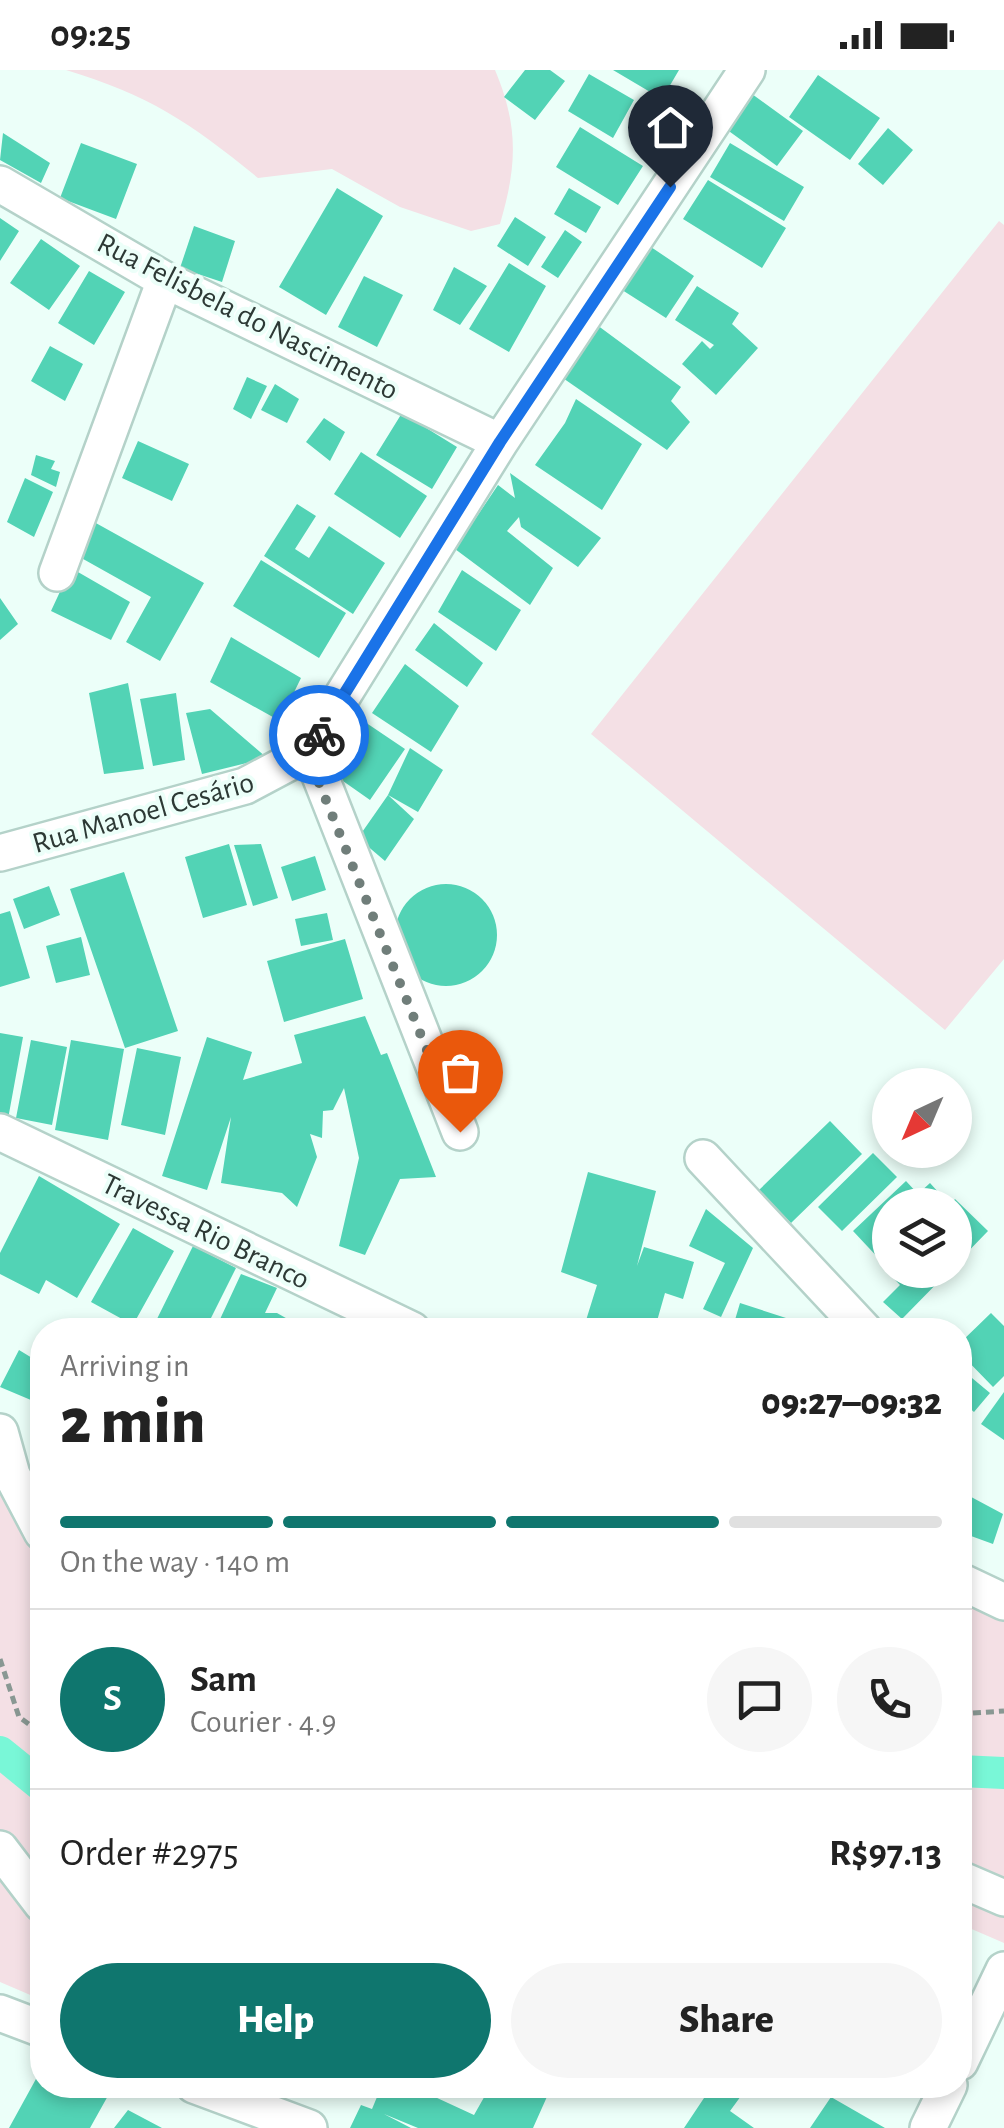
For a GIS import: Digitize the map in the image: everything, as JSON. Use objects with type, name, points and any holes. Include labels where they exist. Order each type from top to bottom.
[{"type":"street","points":[[460,1132],[307,753],[500,442],[747,70]]},
{"type":"street","name":"Rua Felisbela do Nascimento","points":[[0,184],[166,280],[500,442]]},
{"type":"street","points":[[57,574],[166,280]]},
{"type":"street","name":"Rua Manoel Cesário","points":[[0,852],[245,786],[307,753]]},
{"type":"street","name":"Travessa Rio Branco","points":[[0,1132],[387,1318]]},
{"type":"street","points":[[703,1158],[853,1318]]},
{"type":"street","points":[[0,1432],[12,1474],[30,1509]]},
{"type":"street","points":[[972,1587],[1004,1602]]},
{"type":"street","points":[[0,1850],[30,1889]]},
{"type":"street","points":[[972,1884],[1004,1898]]},
{"type":"street","points":[[972,2037],[1004,1970]]},
{"type":"street","points":[[0,2013],[30,2024]]},
{"type":"street","points":[[229,2098],[309,2128]]},
{"type":"street","points":[[928,2128],[943,2098]]},
{"type":"path","points":[[0,1659],[19,1717],[30,1725]]},
{"type":"path","points":[[972,1713],[1004,1711]]},
{"type":"shaded area","points":[[66,70],[495,70],[508,110],[513,147],[510,183],[500,224],[471,231],[400,207],[332,169],[258,178],[168,113],[122,90]]},
{"type":"shaded area","points":[[999,221],[1004,225],[1004,959],[945,1030],[591,734]]},
{"type":"shaded area","points":[[0,1492],[19,1528],[30,1539],[30,1995],[0,1982]]},
{"type":"shaded area","points":[[972,1606],[1004,1620],[1004,1943],[972,1929]]},
{"type":"building","points":[[525,70],[550,70],[565,81],[535,120],[504,97]]},
{"type":"building","points":[[613,70],[679,70],[662,99]]},
{"type":"building","points":[[589,74],[634,100],[613,138],[568,111]]},
{"type":"building","points":[[818,75],[880,118],[850,160],[789,117]]},
{"type":"building","points":[[752,94],[803,131],[777,166],[726,129]]},
{"type":"building","points":[[580,127],[643,166],[618,205],[556,167]]},
{"type":"building","points":[[888,128],[913,150],[883,185],[858,164]]},
{"type":"building","points":[[3,133],[50,163],[41,183],[0,160]]},
{"type":"building","points":[[81,143],[137,164],[116,219],[60,198]]},
{"type":"building","points":[[730,143],[804,187],[784,221],[710,177]]},
{"type":"building","points":[[708,180],[786,228],[762,268],[683,219]]},
{"type":"building","points":[[337,188],[383,216],[326,315],[279,287]]},
{"type":"building","points":[[569,188],[601,207],[586,233],[554,214]]},
{"type":"building","points":[[515,217],[546,237],[528,266],[497,246]]},
{"type":"building","points":[[0,218],[19,231],[0,261]]},
{"type":"building","points":[[194,226],[235,241],[222,282],[180,268]]},
{"type":"building","points":[[565,230],[582,242],[558,278],[541,267]]},
{"type":"building","points":[[41,239],[80,266],[49,310],[10,283]]},
{"type":"building","points":[[648,245],[694,276],[666,318],[619,288]]},
{"type":"building","points":[[509,263],[546,286],[509,352],[469,329]]},
{"type":"building","points":[[454,267],[487,286],[460,325],[433,310]]},
{"type":"building","points":[[89,271],[125,292],[94,345],[58,323]]},
{"type":"building","points":[[364,276],[403,295],[377,347],[338,327]]},
{"type":"building","points":[[697,286],[739,313],[732,324],[758,348],[716,395],[682,364],[702,341],[710,349],[714,345],[675,320]]},
{"type":"building","points":[[597,325],[681,387],[671,401],[690,422],[667,450],[557,374]]},
{"type":"building","points":[[50,346],[83,364],[65,401],[31,381]]},
{"type":"building","points":[[247,377],[267,386],[251,419],[233,409]]},
{"type":"building","points":[[275,384],[299,399],[287,423],[261,410]]},
{"type":"building","points":[[576,399],[642,444],[602,510],[535,465],[565,423]]},
{"type":"building","points":[[402,413],[457,447],[432,489],[376,455]]},
{"type":"building","points":[[324,418],[345,432],[330,461],[306,442]]},
{"type":"building","points":[[138,441],[189,464],[172,501],[122,478]]},
{"type":"building","points":[[361,452],[427,496],[400,538],[334,494]]},
{"type":"building","points":[[36,455],[55,461],[51,469],[60,472],[56,487],[31,475]]},
{"type":"building","points":[[510,473],[601,538],[578,567],[521,527],[519,517],[507,531],[553,568],[530,605],[455,549],[498,485],[515,498]]},
{"type":"building","points":[[25,478],[53,492],[34,537],[7,522]]},
{"type":"building","points":[[297,504],[316,516],[295,549],[309,558],[329,526],[385,563],[353,614],[264,556]]},
{"type":"building","points":[[94,522],[204,583],[160,661],[126,642],[151,597],[76,555]]},
{"type":"building","points":[[261,560],[346,613],[319,658],[233,606]]},
{"type":"building","points":[[71,568],[130,602],[111,640],[51,611]]},
{"type":"building","points":[[462,570],[521,610],[496,651],[438,612]]},
{"type":"building","points":[[0,598],[18,624],[0,640]]},
{"type":"building","points":[[434,623],[483,663],[467,687],[415,650]]},
{"type":"building","points":[[231,637],[301,678],[280,721],[210,682]]},
{"type":"building","points":[[405,664],[459,706],[431,752],[372,713]]},
{"type":"building","points":[[128,683],[144,769],[104,774],[89,693]]},
{"type":"building","points":[[176,693],[185,760],[153,766],[140,699]]},
{"type":"building","points":[[210,709],[267,758],[202,774],[186,713]]},
{"type":"building","points":[[356,716],[405,749],[370,800],[323,767]]},
{"type":"building","points":[[410,748],[443,770],[418,812],[388,795]]},
{"type":"building","points":[[388,795],[414,819],[385,861],[358,838]]},
{"type":"building","points":[[229,844],[247,905],[203,918],[185,857]]},
{"type":"building","points":[[261,844],[278,898],[253,906],[234,845]]},
{"type":"building","points":[[315,856],[326,890],[292,901],[281,867]]},
{"type":"building","points":[[124,872],[178,1031],[125,1048],[70,889]]},
{"type":"building","points":[[446,884],[465,888],[482,899],[493,916],[497,935],[493,954],[482,971],[465,982],[446,986],[427,982],[410,971],[399,954],[395,935],[399,916],[410,899],[427,888]]},
{"type":"building","points":[[49,886],[60,915],[24,929],[13,899]]},
{"type":"building","points":[[10,911],[30,978],[0,987],[0,914]]},
{"type":"building","points":[[327,913],[333,940],[301,946],[295,919]]},
{"type":"building","points":[[81,937],[90,975],[56,983],[46,946]]},
{"type":"building","points":[[345,939],[363,999],[284,1022],[267,961]]},
{"type":"building","points":[[365,1016],[381,1055],[387,1053],[436,1177],[400,1179],[365,1255],[339,1246],[359,1158],[344,1088],[333,1110],[323,1111],[322,1138],[310,1134],[317,1157],[297,1207],[282,1193],[221,1183],[231,1117],[207,1190],[162,1176],[207,1037],[252,1052],[243,1080],[302,1063],[294,1035]]},
{"type":"building","points":[[0,1033],[23,1037],[8,1119],[0,1115]]},
{"type":"building","points":[[31,1040],[67,1047],[52,1125],[16,1118]]},
{"type":"building","points":[[71,1040],[124,1049],[108,1140],[55,1130]]},
{"type":"building","points":[[137,1048],[181,1057],[165,1135],[121,1125]]},
{"type":"building","points":[[830,1121],[862,1154],[791,1223],[759,1190]]},
{"type":"building","points":[[872,1154],[872,1168],[888,1168],[897,1177],[886,1188],[872,1188],[872,1202],[842,1231],[818,1207]]},
{"type":"building","points":[[588,1172],[656,1191],[637,1266],[644,1247],[694,1262],[683,1299],[665,1293],[658,1318],[587,1318],[597,1285],[561,1272]]},
{"type":"building","points":[[39,1176],[120,1224],[77,1298],[46,1280],[39,1294],[0,1274],[0,1253]]},
{"type":"building","points":[[706,1209],[753,1248],[721,1317],[703,1309],[725,1263],[689,1246]]},
{"type":"building","points":[[872,1213],[872,1251],[853,1231]]},
{"type":"building","points":[[972,1215],[988,1231],[972,1247]]},
{"type":"building","points":[[133,1228],[174,1251],[137,1318],[120,1318],[91,1302]]},
{"type":"building","points":[[193,1246],[236,1268],[211,1318],[157,1318]]},
{"type":"building","points":[[241,1274],[277,1288],[265,1313],[286,1318],[221,1318]]},
{"type":"building","points":[[897,1288],[932,1288],[903,1318],[883,1302]]},
{"type":"building","points":[[740,1303],[786,1318],[736,1318]]},
{"type":"building","points":[[991,1313],[1004,1326],[1004,1376],[993,1387],[972,1365],[972,1331]]},
{"type":"building","points":[[19,1350],[30,1357],[30,1400],[0,1387]]},
{"type":"building","points":[[972,1378],[990,1393],[972,1410]]},
{"type":"building","points":[[1004,1392],[1004,1440],[981,1424]]},
{"type":"building","points":[[972,1497],[1003,1514],[993,1544],[972,1536]]},
{"type":"building","points":[[30,2090],[30,2098],[107,2098],[90,2128],[9,2128]]},
{"type":"building","points":[[377,2098],[437,2098],[474,2115],[484,2098],[546,2098],[533,2128],[418,2128],[384,2114],[411,2128],[350,2128],[361,2105],[372,2109]]},
{"type":"building","points":[[704,2098],[740,2098],[730,2111],[754,2128],[684,2128]]},
{"type":"building","points":[[833,2098],[885,2128],[810,2128]]},
{"type":"building","points":[[128,2110],[162,2128],[114,2128]]},
{"type":"waterway","points":[[0,1752],[30,1776]]},
{"type":"waterway","points":[[972,1772],[1004,1773]]},
{"type":"way so far","points":[[319,735],[307,753],[317,768],[460,1132]]},
{"type":"route","points":[[319,735],[500,442],[670,187]]}]
